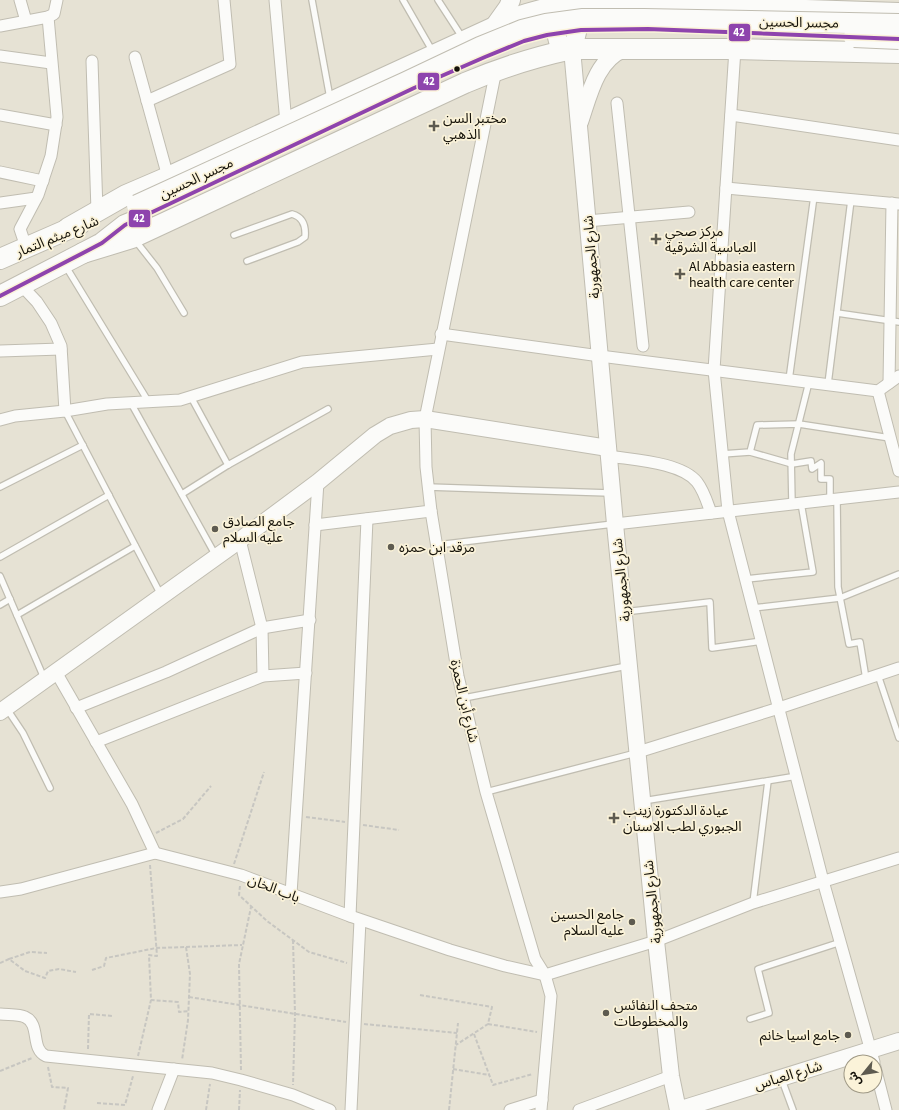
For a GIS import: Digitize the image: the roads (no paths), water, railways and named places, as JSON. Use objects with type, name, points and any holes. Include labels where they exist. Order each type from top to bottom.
[{"type":"highway","points":[[68,228],[126,195],[434,54],[549,4],[579,1],[737,3],[899,13]]},
{"type":"highway","name":"مجسر الحسين","points":[[140,211],[480,47],[522,30],[546,24],[583,19],[644,19],[899,24]]},
{"type":"highway","name":"مجسر الحسين","points":[[140,211],[485,57],[524,41],[547,35],[581,30],[648,30],[899,39]]},
{"type":"highway","points":[[83,253],[132,238],[465,83],[528,59],[572,49],[735,48],[899,53]]},
{"type":"highway","name":"شارع ميثم التمار","points":[[0,259],[68,228],[140,211]]},
{"type":"highway","name":"شارع ميثم التمار","points":[[0,296],[102,242],[125,225],[140,211]]},
{"type":"main road","points":[[493,28],[508,7],[511,0]]},
{"type":"main road","points":[[549,4],[558,41],[562,46],[572,49],[578,36],[580,16],[579,1]]},
{"type":"main road","name":"شارع الجمهورية","points":[[572,49],[615,524],[656,940],[671,1076],[678,1110]]},
{"type":"main road","points":[[578,127],[599,71],[610,56],[624,49]]},
{"type":"main road","points":[[3,710],[240,540],[318,482],[375,435],[390,426],[411,420],[424,419],[609,452]]},
{"type":"main road","name":"شارع العباس","points":[[876,1054],[899,1041]]},
{"type":"main road","name":"شارع العباس","points":[[678,1110],[781,1077],[843,1063]]},
{"type":"street","points":[[20,0],[26,21]]},
{"type":"street","points":[[0,26],[48,17],[54,14],[57,0]]},
{"type":"street","points":[[147,101],[230,64],[224,0]]},
{"type":"street","points":[[275,0],[286,123]]},
{"type":"street","points":[[26,248],[20,228],[36,198],[51,156],[57,117],[48,17]]},
{"type":"street","points":[[735,48],[714,370],[728,511],[823,881],[871,1054]]},
{"type":"street","points":[[0,56],[52,63]]},
{"type":"street","points":[[135,57],[168,177]]},
{"type":"street","points":[[92,61],[97,211]]},
{"type":"street","name":"شارع أبن الحمزة","points":[[496,70],[424,419],[431,511],[458,676],[486,792],[535,959],[544,975],[551,996],[541,1105]]},
{"type":"street","points":[[617,102],[643,346]]},
{"type":"street","points":[[0,115],[56,125]]},
{"type":"street","points":[[731,115],[899,140]]},
{"type":"street","points":[[0,172],[42,181]]},
{"type":"street","points":[[726,188],[896,204],[894,321],[889,383]]},
{"type":"street","points":[[0,203],[36,198]]},
{"type":"street","points":[[587,221],[689,212]]},
{"type":"street","points":[[21,285],[36,302],[51,323],[61,349],[65,411]]},
{"type":"street","points":[[441,334],[600,356],[878,391],[899,376]]},
{"type":"street","points":[[0,351],[61,349]]},
{"type":"street","points":[[0,420],[15,416],[65,411],[107,404],[180,400],[302,362],[438,349]]},
{"type":"street","points":[[878,391],[899,471]]},
{"type":"street","points":[[609,452],[669,466],[684,472],[696,481],[704,493],[712,513]]},
{"type":"street","points":[[291,894],[318,482]]},
{"type":"street","points":[[615,524],[899,492]]},
{"type":"street","points":[[315,526],[431,511]]},
{"type":"street","points":[[351,1110],[358,966],[355,918],[367,519]]},
{"type":"street","points":[[240,540],[262,628],[262,676]]},
{"type":"street","points":[[76,708],[166,672],[262,628],[310,620]]},
{"type":"street","points":[[638,752],[779,708],[899,668]]},
{"type":"street","points":[[96,742],[262,676],[306,673]]},
{"type":"street","points":[[50,676],[76,708],[132,804],[148,837],[152,854]]},
{"type":"street","name":"باب الخان","points":[[0,892],[21,888],[152,854],[236,874],[355,918],[505,966],[544,975]]},
{"type":"street","points":[[544,975],[656,940],[753,902],[899,858]]},
{"type":"street","points":[[0,1014],[24,1016],[30,1020],[33,1026],[38,1049],[44,1055],[212,1073],[293,1095],[330,1110]]},
{"type":"street","points":[[158,1110],[177,1069]]},
{"type":"street","points":[[579,1110],[671,1076]]},
{"type":"street","points":[[882,1094],[886,1110]]},
{"type":"street","points":[[510,1110],[541,1105]]},
{"type":"lane","points":[[312,0],[331,102]]},
{"type":"lane","points":[[404,0],[434,54]]},
{"type":"lane","points":[[438,0],[465,41]]},
{"type":"lane","points":[[789,380],[814,196]]},
{"type":"lane","points":[[828,384],[851,200]]},
{"type":"lane","points":[[234,235],[292,214],[298,216],[303,222],[306,230],[305,237],[298,242],[247,261]]},
{"type":"lane","points":[[132,238],[157,268],[184,313]]},
{"type":"lane","points":[[63,263],[148,402]]},
{"type":"lane","points":[[837,313],[894,321]]},
{"type":"lane","points":[[746,579],[813,572],[796,503],[791,454],[809,382]]},
{"type":"lane","points":[[191,397],[228,465]]},
{"type":"lane","points":[[131,403],[216,557]]},
{"type":"lane","points":[[182,494],[228,465],[328,409]]},
{"type":"lane","points":[[65,411],[161,596]]},
{"type":"lane","points":[[750,452],[757,425],[799,424],[890,438]]},
{"type":"lane","points":[[0,486],[83,445]]},
{"type":"lane","points":[[722,454],[750,452],[792,464],[811,461],[812,469],[821,463],[821,479],[830,479],[834,499],[838,587],[849,644],[860,642],[866,679]]},
{"type":"lane","points":[[428,487],[613,493]]},
{"type":"lane","points":[[0,557],[109,495]]},
{"type":"lane","points":[[437,545],[615,524]]},
{"type":"lane","points":[[17,615],[135,546]]},
{"type":"lane","points":[[753,608],[840,598],[899,574]]},
{"type":"lane","points":[[0,576],[17,615],[50,676]]},
{"type":"lane","points":[[0,605],[10,599]]},
{"type":"lane","points":[[624,612],[710,602],[712,648],[762,641]]},
{"type":"lane","points":[[464,698],[629,666]]},
{"type":"lane","points":[[878,675],[899,738]]},
{"type":"lane","points":[[3,710],[23,733],[50,788]]},
{"type":"lane","points":[[486,792],[638,752]]},
{"type":"lane","points":[[643,801],[797,776]]},
{"type":"lane","points":[[753,902],[768,781]]},
{"type":"lane","points":[[750,1019],[769,1014],[758,969],[841,942]]},
{"type":"lane","points":[[781,1077],[793,1110]]},
{"type":"place","name":"مختبر السن الذهبي","points":[[434,126]]},
{"type":"place","name":"مركز صحي العباسية الشرقية","points":[[656,239]]},
{"type":"place","name":"Al Abbasia eastern health care center","points":[[680,274]]},
{"type":"place","name":"جامع الصادق عليه السلام","points":[[215,529]]},
{"type":"place","name":"مرقد ابن حمزه","points":[[391,547]]},
{"type":"place","name":"عيادة الدكتورة زينب الجبوري لطب الاسنان","points":[[614,818]]},
{"type":"place","name":"جامع الحسين عليه السلام","points":[[632,922]]},
{"type":"place","name":"متحف النفائس والمخطوطات","points":[[606,1013]]},
{"type":"place","name":"جامع اسيا خانم","points":[[848,1035]]}]
